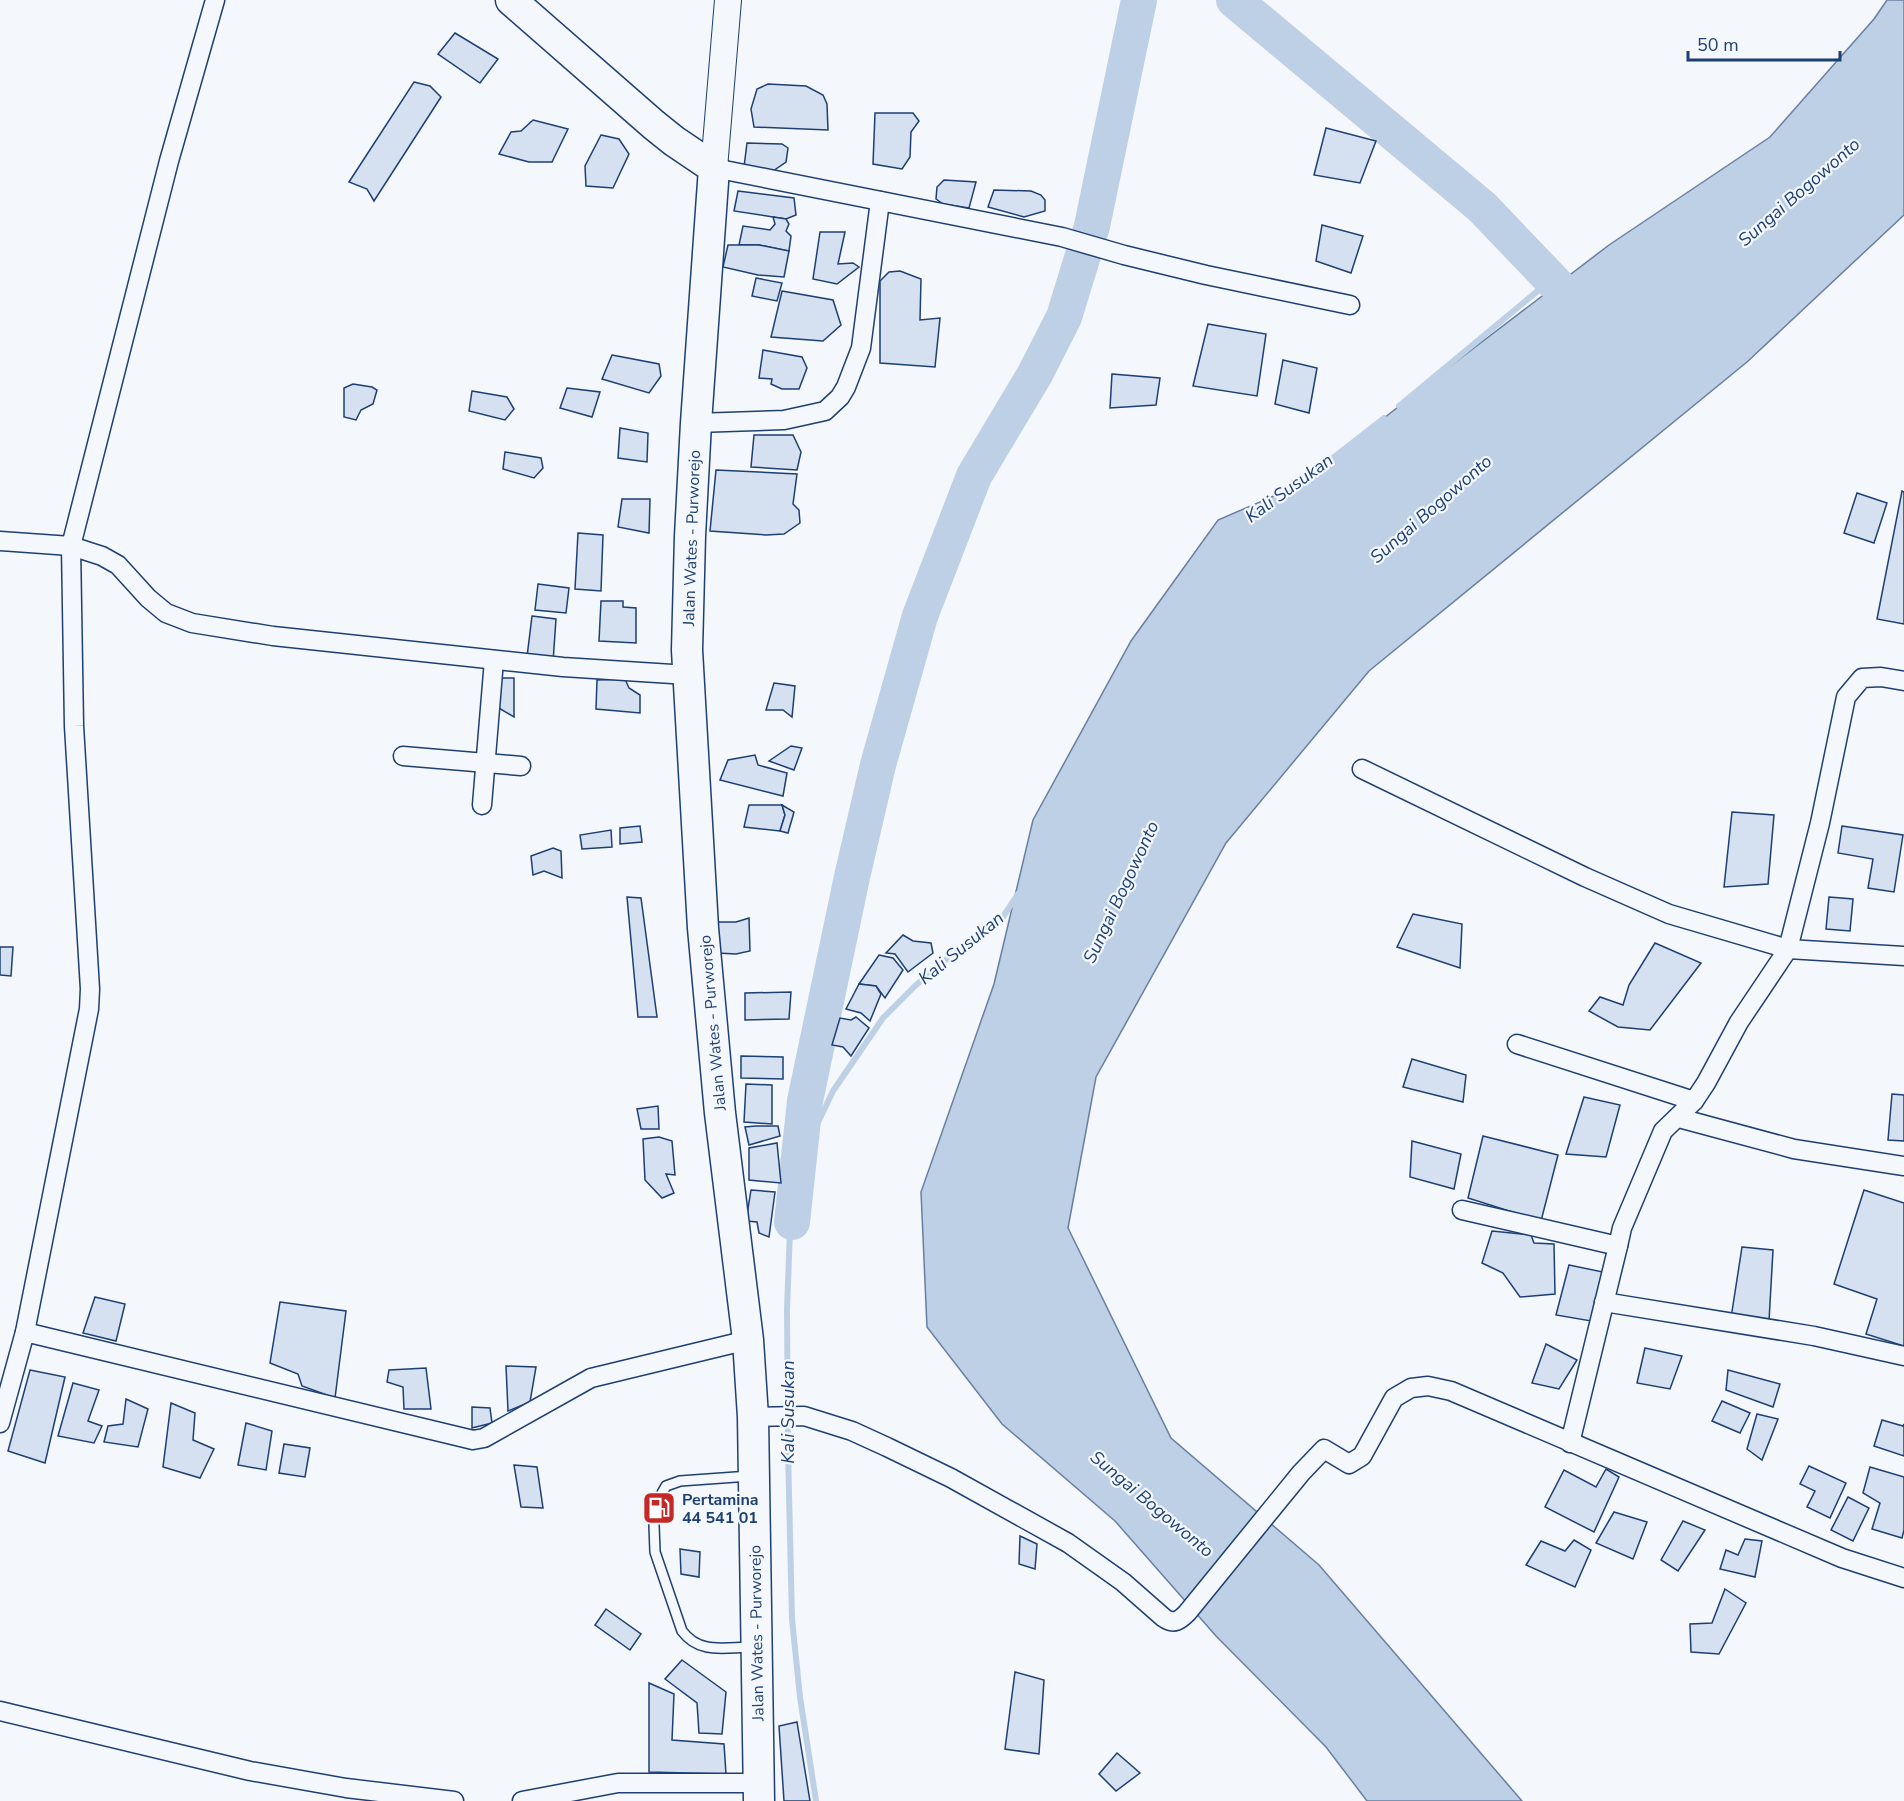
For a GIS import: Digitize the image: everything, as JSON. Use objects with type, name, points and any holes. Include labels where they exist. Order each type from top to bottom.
[{"type":"highway","points":[[511,0],[654,125],[714,168]]},
{"type":"highway","name":"Jalan Wates - Purworejo","points":[[714,168],[690,536],[688,675],[702,928],[720,1113],[748,1340],[762,1416],[754,1476],[758,1647],[758,1792]]},
{"type":"main road","points":[[714,168],[728,0]]},
{"type":"street","points":[[0,1423],[25,1332],[87,1020],[90,990],[74,726],[71,546],[169,161],[215,0]]},
{"type":"street","points":[[714,168],[1062,237],[1206,275],[1350,304]]},
{"type":"street","points":[[696,423],[784,420],[825,411],[840,397],[861,348],[880,201]]},
{"type":"street","points":[[0,541],[71,546],[102,556],[118,565],[148,598],[166,613],[192,623],[273,636],[494,660],[688,675]]},
{"type":"street","points":[[482,805],[494,660]]},
{"type":"street","points":[[1569,1443],[1622,1228],[1663,1131],[1694,1101],[1739,1022],[1788,949],[1820,823],[1846,697],[1862,678],[1881,677],[1904,681]]},
{"type":"street","points":[[403,756],[521,766]]},
{"type":"street","points":[[1362,769],[1585,878],[1669,914],[1788,949],[1904,956]]},
{"type":"street","points":[[1517,1044],[1694,1101]]},
{"type":"street","points":[[1679,1118],[1794,1149],[1904,1166]]},
{"type":"street","points":[[1462,1210],[1618,1246]]},
{"type":"street","points":[[1604,1302],[1814,1336],[1904,1356]]},
{"type":"street","points":[[25,1332],[473,1440],[484,1438],[591,1378],[748,1340]]},
{"type":"street","points":[[762,1416],[804,1416],[852,1431],[951,1478],[1068,1543],[1124,1582],[1168,1621],[1178,1621],[1187,1613],[1301,1473],[1324,1449],[1349,1464],[1362,1456],[1394,1398],[1411,1388],[1428,1386],[1451,1391],[1569,1443],[1760,1521],[1842,1558],[1904,1578]]},
{"type":"street","points":[[0,1711],[250,1771],[346,1788],[454,1801]]},
{"type":"street","points":[[522,1801],[618,1783],[758,1792]]},
{"type":"lane","points":[[662,1493],[666,1486],[680,1481],[754,1476]]},
{"type":"lane","points":[[654,1525],[656,1552],[682,1631],[689,1640],[702,1647],[758,1647]]},
{"type":"water","name":"Sungai Bogowonto","points":[[1887,0],[1904,0],[1904,215],[1747,362],[1369,671],[1226,843],[1096,1077],[1068,1228],[1171,1438],[1319,1565],[1522,1801],[1367,1801],[1326,1747],[1216,1636],[1115,1521],[1002,1424],[927,1327],[921,1192],[994,984],[1033,820],[1131,641],[1218,520],[1297,486],[1609,245],[1770,137],[1874,19]]},
{"type":"building","points":[[455,33],[498,59],[480,83],[438,54]]},
{"type":"building","points":[[414,82],[430,86],[441,97],[374,201],[367,189],[349,182]]},
{"type":"building","points":[[768,84],[806,86],[823,95],[827,104],[828,130],[754,127],[751,109],[757,89]]},
{"type":"building","points":[[875,113],[913,113],[919,121],[911,132],[910,157],[902,169],[873,164]]},
{"type":"building","points":[[533,120],[568,129],[552,162],[529,162],[499,154],[511,132],[521,131]]},
{"type":"building","points":[[1326,128],[1376,141],[1360,183],[1314,175]]},
{"type":"building","points":[[601,135],[619,139],[629,154],[613,188],[586,186],[585,166]]},
{"type":"building","points":[[747,143],[782,144],[788,148],[786,162],[773,171],[744,167]]},
{"type":"building","points":[[944,180],[976,182],[969,208],[943,204],[936,199],[937,187]]},
{"type":"building","points":[[994,190],[1031,191],[1041,195],[1045,200],[1045,211],[1024,217],[988,207]]},
{"type":"building","points":[[738,191],[794,198],[796,215],[786,219],[734,211]]},
{"type":"building","points":[[773,217],[786,219],[789,224],[786,231],[791,236],[789,251],[759,245],[739,245],[743,226],[770,230],[775,224]]},
{"type":"building","points":[[1322,225],[1363,236],[1351,273],[1316,261]]},
{"type":"building","points":[[820,232],[845,232],[838,264],[853,263],[859,267],[837,284],[813,279]]},
{"type":"building","points":[[728,245],[759,245],[789,251],[784,277],[758,275],[723,267]]},
{"type":"building","points":[[900,271],[921,279],[920,320],[940,318],[935,367],[880,363],[880,281],[889,272]]},
{"type":"building","points":[[756,278],[782,283],[777,301],[752,296]]},
{"type":"building","points":[[782,291],[833,300],[841,325],[823,341],[771,337]]},
{"type":"building","points":[[1208,324],[1266,334],[1257,396],[1193,386]]},
{"type":"building","points":[[763,350],[802,357],[807,368],[799,389],[782,389],[771,384],[772,379],[759,378]]},
{"type":"building","points":[[612,355],[659,364],[661,376],[649,393],[602,379]]},
{"type":"building","points":[[1283,360],[1317,368],[1309,413],[1275,404]]},
{"type":"building","points":[[1112,374],[1160,378],[1156,405],[1110,408]]},
{"type":"building","points":[[353,384],[377,390],[373,404],[361,410],[356,420],[344,417],[344,388]]},
{"type":"building","points":[[567,388],[600,392],[592,417],[560,408]]},
{"type":"building","points":[[472,391],[507,397],[514,409],[505,420],[469,411]]},
{"type":"building","points":[[620,428],[648,433],[647,462],[618,458]]},
{"type":"building","points":[[754,435],[793,435],[801,452],[797,470],[751,467]]},
{"type":"building","points":[[505,452],[541,458],[543,468],[534,478],[503,469]]},
{"type":"building","points":[[716,470],[797,474],[793,504],[799,510],[800,523],[784,534],[710,531]]},
{"type":"building","points":[[1902,491],[1904,492],[1904,624],[1877,619]]},
{"type":"building","points":[[1857,493],[1887,503],[1874,543],[1844,533]]},
{"type":"building","points":[[622,499],[650,499],[649,533],[618,527]]},
{"type":"building","points":[[578,533],[603,535],[601,591],[575,589]]},
{"type":"building","points":[[538,584],[569,588],[566,613],[535,610]]},
{"type":"building","points":[[601,601],[623,601],[623,607],[636,608],[636,643],[599,641]]},
{"type":"building","points":[[532,616],[556,619],[553,662],[527,657]]},
{"type":"building","points":[[492,678],[514,678],[514,717],[492,704]]},
{"type":"building","points":[[625,679],[629,688],[640,695],[640,713],[596,709],[597,680]]},
{"type":"building","points":[[774,683],[795,686],[792,717],[783,710],[766,710]]},
{"type":"building","points":[[791,746],[802,748],[794,770],[769,761]]},
{"type":"building","points":[[755,755],[758,765],[787,773],[783,796],[720,780],[728,760]]},
{"type":"building","points":[[749,805],[782,805],[785,815],[780,831],[744,827]]},
{"type":"building","points":[[782,805],[794,812],[788,833],[780,831],[785,815]]},
{"type":"building","points":[[1732,812],[1774,815],[1768,884],[1724,887]]},
{"type":"building","points":[[640,826],[642,842],[620,844],[620,828]]},
{"type":"building","points":[[1842,826],[1903,835],[1894,892],[1868,888],[1873,859],[1838,853]]},
{"type":"building","points":[[611,830],[612,847],[582,849],[580,835]]},
{"type":"building","points":[[553,848],[561,851],[562,878],[544,871],[533,875],[531,856]]},
{"type":"building","points":[[627,897],[641,898],[657,1017],[638,1017]]},
{"type":"building","points":[[1829,897],[1853,899],[1850,931],[1826,929]]},
{"type":"building","points":[[1413,914],[1462,924],[1460,968],[1397,947]]},
{"type":"building","points":[[749,918],[750,951],[736,954],[717,953],[717,922],[736,922]]},
{"type":"building","points":[[903,935],[913,941],[931,943],[933,953],[908,972],[895,954],[886,953]]},
{"type":"building","points":[[1655,943],[1701,963],[1650,1030],[1618,1027],[1589,1011],[1600,997],[1623,1005],[1629,985]]},
{"type":"building","points":[[0,947],[13,947],[11,976],[0,975]]},
{"type":"building","points":[[879,955],[893,958],[903,970],[885,998],[876,986],[859,984]]},
{"type":"building","points":[[859,984],[876,986],[881,994],[870,1021],[861,1013],[846,1009]]},
{"type":"building","points":[[791,992],[789,1019],[745,1020],[745,993]]},
{"type":"building","points":[[856,1017],[869,1028],[851,1056],[843,1047],[832,1045],[840,1018],[851,1020]]},
{"type":"building","points":[[741,1056],[783,1057],[783,1079],[741,1078]]},
{"type":"building","points":[[1412,1059],[1466,1075],[1463,1102],[1403,1087]]},
{"type":"building","points":[[746,1084],[772,1085],[772,1124],[744,1122]]},
{"type":"building","points":[[1892,1094],[1904,1095],[1904,1141],[1888,1140]]},
{"type":"building","points":[[1584,1097],[1620,1105],[1606,1157],[1566,1154]]},
{"type":"building","points":[[658,1106],[659,1129],[641,1129],[637,1109]]},
{"type":"building","points":[[778,1126],[780,1136],[749,1145],[745,1127]]},
{"type":"building","points":[[1483,1136],[1558,1155],[1541,1221],[1468,1198]]},
{"type":"building","points":[[659,1137],[672,1141],[675,1175],[666,1174],[674,1193],[662,1198],[645,1180],[643,1139]]},
{"type":"building","points":[[1412,1141],[1461,1154],[1454,1189],[1410,1177]]},
{"type":"building","points":[[777,1143],[781,1183],[749,1180],[749,1148]]},
{"type":"building","points":[[751,1190],[775,1192],[769,1237],[759,1233],[757,1222],[746,1221]]},
{"type":"building","points":[[1864,1190],[1904,1203],[1904,1346],[1866,1334],[1877,1299],[1834,1284]]},
{"type":"building","points":[[1492,1231],[1531,1235],[1534,1243],[1554,1244],[1555,1294],[1520,1297],[1503,1273],[1482,1263]]},
{"type":"building","points":[[1742,1247],[1773,1250],[1769,1321],[1731,1318]]},
{"type":"building","points":[[1569,1265],[1603,1272],[1591,1321],[1556,1315]]},
{"type":"building","points":[[95,1297],[125,1304],[116,1341],[83,1333]]},
{"type":"building","points":[[280,1302],[346,1311],[335,1398],[302,1386],[298,1374],[270,1363]]},
{"type":"building","points":[[1546,1344],[1577,1360],[1559,1389],[1532,1383]]},
{"type":"building","points":[[1645,1348],[1682,1356],[1670,1389],[1637,1383]]},
{"type":"building","points":[[506,1366],[536,1367],[530,1402],[508,1411]]},
{"type":"building","points":[[426,1368],[431,1409],[404,1409],[403,1387],[387,1382],[389,1370]]},
{"type":"building","points":[[30,1370],[65,1377],[45,1463],[8,1451]]},
{"type":"building","points":[[1728,1370],[1780,1384],[1773,1407],[1726,1390]]},
{"type":"building","points":[[73,1383],[99,1390],[88,1421],[102,1426],[94,1443],[58,1436]]},
{"type":"building","points":[[126,1399],[148,1409],[138,1447],[104,1442],[108,1426],[123,1424]]},
{"type":"building","points":[[1722,1401],[1750,1413],[1740,1433],[1712,1421]]},
{"type":"building","points":[[171,1403],[195,1413],[193,1440],[214,1449],[200,1478],[163,1467]]},
{"type":"building","points":[[472,1407],[490,1408],[492,1423],[472,1428]]},
{"type":"building","points":[[1757,1414],[1778,1419],[1762,1460],[1747,1449]]},
{"type":"building","points":[[1882,1420],[1903,1426],[1904,1424],[1904,1456],[1874,1446]]},
{"type":"building","points":[[246,1423],[272,1431],[266,1470],[238,1465]]},
{"type":"building","points":[[284,1444],[310,1448],[305,1477],[279,1473]]},
{"type":"building","points":[[514,1465],[537,1467],[543,1508],[521,1507]]},
{"type":"building","points":[[1809,1466],[1846,1483],[1830,1518],[1807,1507],[1815,1491],[1800,1484]]},
{"type":"building","points":[[1870,1467],[1904,1477],[1902,1538],[1872,1529],[1880,1503],[1863,1493]]},
{"type":"building","points":[[1606,1469],[1619,1477],[1594,1532],[1545,1507],[1564,1470],[1596,1487]]},
{"type":"building","points":[[1848,1497],[1869,1508],[1853,1541],[1831,1530]]},
{"type":"building","points":[[1614,1512],[1647,1522],[1633,1559],[1596,1543]]},
{"type":"building","points":[[1683,1521],[1705,1530],[1678,1571],[1661,1560]]},
{"type":"building","points":[[1020,1536],[1037,1544],[1035,1569],[1019,1564]]},
{"type":"building","points":[[1745,1539],[1762,1541],[1755,1577],[1720,1569],[1726,1550],[1738,1555]]},
{"type":"building","points":[[1574,1540],[1591,1550],[1575,1587],[1526,1565],[1541,1541],[1565,1551]]},
{"type":"building","points":[[680,1549],[700,1552],[699,1577],[681,1574]]},
{"type":"building","points":[[1725,1589],[1746,1603],[1719,1654],[1691,1652],[1690,1624],[1712,1623]]},
{"type":"building","points":[[606,1609],[641,1634],[630,1650],[595,1625]]},
{"type":"building","points":[[682,1660],[726,1692],[722,1734],[699,1733],[697,1703],[665,1679]]},
{"type":"building","points":[[1015,1672],[1044,1680],[1039,1754],[1005,1749]]},
{"type":"building","points":[[649,1683],[674,1694],[672,1740],[724,1744],[726,1774],[649,1772]]},
{"type":"building","points":[[797,1722],[810,1801],[784,1801],[779,1726]]},
{"type":"building","points":[[1117,1753],[1140,1773],[1116,1791],[1099,1774]]},
{"type":"waterway","points":[[792,1222],[805,1101],[852,877],[878,765],[920,616],[974,476],[1035,374],[1064,317],[1092,226],[1139,0]]},
{"type":"waterway","points":[[1234,0],[1482,207],[1590,320]]},
{"type":"waterway","name":"Kali Susukan","points":[[1399,406],[1552,279]]},
{"type":"waterway","name":"Kali Susukan","points":[[1293,489],[1384,418]]},
{"type":"waterway","name":"Kali Susukan","points":[[816,1801],[800,1697],[792,1619],[787,1310],[790,1229],[812,1135],[833,1091],[883,1018],[915,986],[961,947],[1003,917],[1018,894]]},
{"type":"place","name":"Pertamina 44 541 01","points":[[659,1508]]}]
